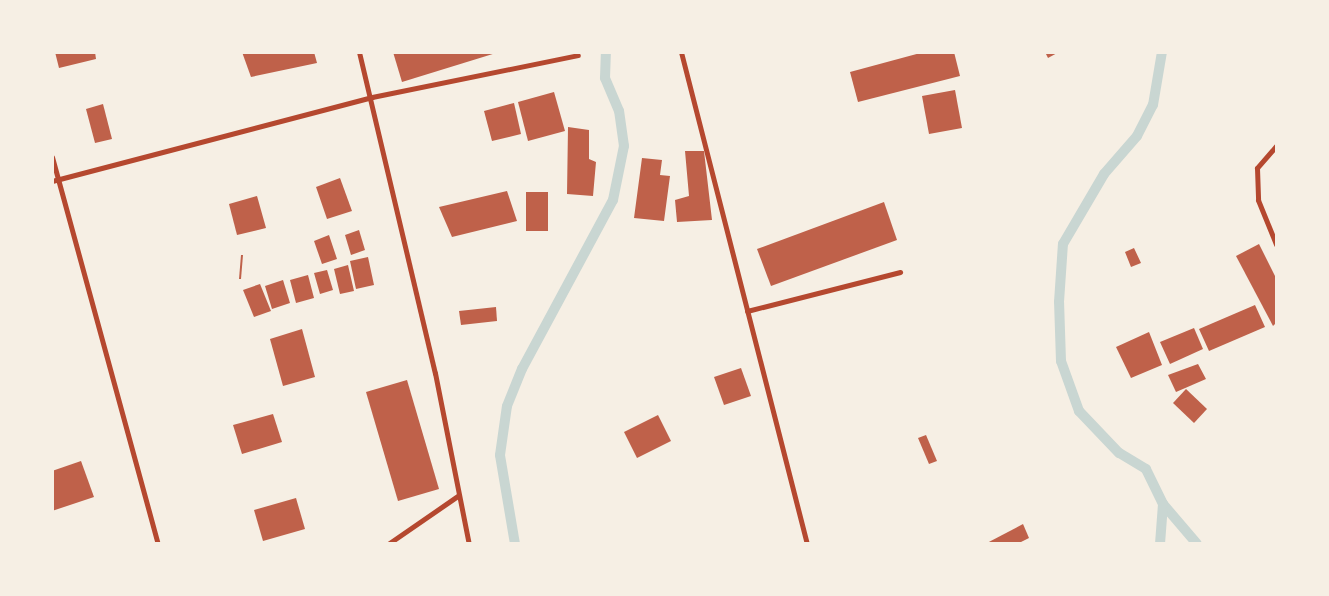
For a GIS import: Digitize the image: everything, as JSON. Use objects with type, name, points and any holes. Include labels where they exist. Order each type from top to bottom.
[{"type":"street","points":[[359,52],[372,97],[469,544]]},
{"type":"street","points":[[681,52],[807,544]]},
{"type":"street","points":[[52,181],[372,97],[578,55]]},
{"type":"street","points":[[1276,146],[1270,149],[1257,168],[1258,200],[1276,244]]},
{"type":"street","points":[[52,157],[158,544]]},
{"type":"street","points":[[747,311],[900,272]]},
{"type":"street","points":[[388,544],[459,495]]},
{"type":"building","points":[[55,52],[95,52],[96,59],[59,68]]},
{"type":"building","points":[[242,52],[314,52],[317,63],[251,77]]},
{"type":"building","points":[[393,52],[496,52],[496,53],[402,82]]},
{"type":"building","points":[[924,52],[954,52],[960,76],[858,102],[850,72]]},
{"type":"building","points":[[1045,52],[1059,52],[1048,58]]},
{"type":"building","points":[[955,90],[962,128],[929,134],[922,96]]},
{"type":"building","points":[[554,92],[565,131],[528,141],[518,102]]},
{"type":"building","points":[[514,103],[521,134],[492,141],[484,111]]},
{"type":"building","points":[[103,104],[112,139],[95,143],[86,109]]},
{"type":"building","points":[[568,127],[589,130],[589,159],[596,162],[593,196],[567,194]]},
{"type":"building","points":[[685,151],[704,151],[712,220],[677,222],[675,200],[689,196]]},
{"type":"building","points":[[642,158],[662,160],[660,175],[670,176],[664,221],[634,218]]},
{"type":"building","points":[[340,178],[352,211],[327,219],[316,187]]},
{"type":"building","points":[[507,191],[517,221],[452,237],[439,207]]},
{"type":"building","points":[[526,192],[548,192],[548,231],[526,231]]},
{"type":"building","points":[[257,196],[266,228],[237,235],[229,204]]},
{"type":"building","points":[[884,202],[897,240],[771,286],[757,249]]},
{"type":"building","points":[[359,230],[365,250],[351,255],[345,235]]},
{"type":"building","points":[[329,235],[337,259],[322,264],[314,241]]},
{"type":"building","points":[[1259,244],[1276,278],[1276,323],[1273,326],[1236,256]]},
{"type":"building","points":[[1134,248],[1141,263],[1131,267],[1125,252]]},
{"type":"building","points":[[241,255],[243,255],[241,279],[239,279]]},
{"type":"building","points":[[368,257],[374,285],[356,289],[350,261]]},
{"type":"building","points":[[348,265],[354,291],[340,294],[334,269]]},
{"type":"building","points":[[327,270],[333,290],[320,294],[314,273]]},
{"type":"building","points":[[308,275],[314,298],[296,303],[290,280]]},
{"type":"building","points":[[283,280],[290,303],[272,309],[265,286]]},
{"type":"building","points":[[260,284],[271,311],[254,317],[243,290]]},
{"type":"building","points":[[1255,305],[1265,327],[1209,351],[1199,329]]},
{"type":"building","points":[[496,307],[497,321],[461,325],[459,311]]},
{"type":"building","points":[[1194,328],[1203,349],[1170,364],[1160,342]]},
{"type":"building","points":[[302,329],[315,377],[283,386],[270,339]]},
{"type":"building","points":[[1149,332],[1162,365],[1131,378],[1116,347]]},
{"type":"building","points":[[1198,364],[1206,379],[1176,392],[1168,375]]},
{"type":"building","points":[[741,368],[751,396],[724,405],[714,377]]},
{"type":"building","points":[[407,380],[439,489],[398,501],[366,392]]},
{"type":"building","points":[[1186,389],[1207,409],[1194,423],[1173,403]]},
{"type":"building","points":[[273,414],[282,442],[242,454],[233,425]]},
{"type":"building","points":[[658,415],[671,441],[637,458],[624,432]]},
{"type":"building","points":[[926,435],[937,461],[929,464],[918,438]]},
{"type":"building","points":[[81,461],[94,497],[52,511],[52,471]]},
{"type":"building","points":[[296,498],[305,529],[263,541],[254,510]]},
{"type":"building","points":[[1023,524],[1029,538],[1017,544],[985,544]]},
{"type":"waterway","points":[[515,544],[500,455],[507,406],[522,369],[613,200],[624,146],[619,111],[605,78],[606,52]]},
{"type":"waterway","points":[[1160,544],[1163,504],[1146,469],[1119,453],[1079,411],[1061,361],[1059,302],[1063,244],[1104,174],[1137,136],[1153,105],[1162,52]]},
{"type":"waterway","points":[[1163,504],[1197,544]]}]
